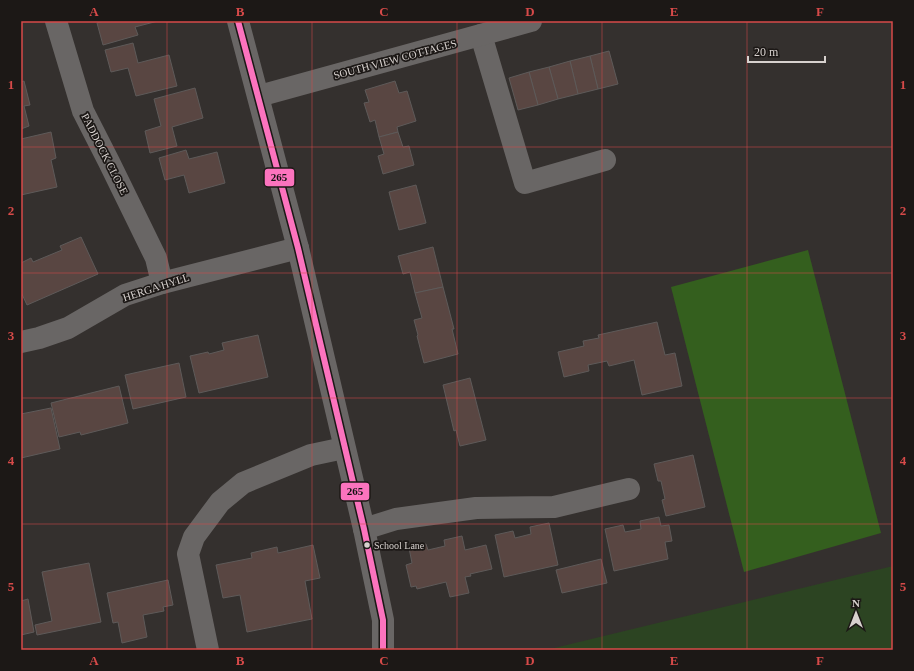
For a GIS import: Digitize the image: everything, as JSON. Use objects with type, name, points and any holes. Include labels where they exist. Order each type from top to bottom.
[{"type":"street","name":"PADDOCK CLOSE","points":[[56,21],[83,111],[110,162],[156,258],[162,283]]},
{"type":"street","points":[[238,21],[298,248],[364,528],[383,620],[383,650]]},
{"type":"street","name":"SOUTH VIEW COTTAGES","points":[[259,96],[531,21]]},
{"type":"street","points":[[481,35],[525,183],[605,160]]},
{"type":"street","name":"HERGA HYLL","points":[[21,342],[39,338],[68,328],[125,295],[162,283],[298,248]]},
{"type":"street","points":[[208,650],[188,554],[194,537],[220,502],[243,484],[311,455],[344,448]]},
{"type":"street","points":[[364,528],[396,519],[476,508],[554,507],[629,489]]},
{"type":"green space","points":[[808,250],[881,533],[744,572],[671,287]]},
{"type":"green space","points":[[893,566],[893,650],[546,650],[889,567]]},
{"type":"building","points":[[104,21],[158,21],[135,27],[138,35],[103,45],[97,23]]},
{"type":"building","points":[[133,43],[138,63],[169,55],[177,86],[136,96],[128,68],[111,72],[105,50]]},
{"type":"building","points":[[609,51],[618,84],[598,89],[590,56]]},
{"type":"building","points":[[590,56],[598,89],[578,94],[570,61]]},
{"type":"building","points":[[570,61],[578,94],[558,99],[549,67]]},
{"type":"building","points":[[549,67],[558,99],[538,105],[529,72]]},
{"type":"building","points":[[529,72],[538,105],[518,110],[509,78]]},
{"type":"building","points":[[24,81],[30,105],[24,106],[29,126],[21,129],[21,82]]},
{"type":"building","points":[[395,81],[399,93],[407,91],[416,121],[397,127],[398,132],[379,137],[375,120],[370,122],[364,103],[369,102],[365,90]]},
{"type":"building","points":[[195,88],[203,118],[172,127],[177,146],[150,153],[145,131],[161,126],[154,99]]},
{"type":"building","points":[[51,132],[56,158],[51,160],[57,187],[21,195],[21,139]]},
{"type":"building","points":[[398,132],[403,147],[409,146],[414,165],[383,174],[378,156],[384,154],[379,137]]},
{"type":"building","points":[[186,150],[189,159],[217,152],[225,183],[189,193],[184,175],[165,180],[159,158]]},
{"type":"building","points":[[416,185],[426,223],[399,230],[389,192]]},
{"type":"building","points":[[81,237],[98,274],[27,305],[21,292],[21,263],[31,258],[33,262],[62,250],[60,246]]},
{"type":"building","points":[[433,247],[443,287],[415,293],[410,272],[403,274],[398,256]]},
{"type":"building","points":[[443,287],[454,329],[452,329],[458,354],[424,363],[414,320],[422,318],[415,293]]},
{"type":"building","points":[[657,322],[665,355],[675,353],[682,386],[642,395],[634,360],[609,366],[607,361],[588,365],[589,371],[564,377],[558,352],[584,346],[583,341],[599,338],[598,335]]},
{"type":"building","points":[[258,335],[268,377],[199,393],[190,356],[208,352],[209,354],[224,350],[222,343]]},
{"type":"building","points":[[179,363],[186,397],[133,409],[125,375]]},
{"type":"building","points":[[470,378],[486,440],[460,446],[456,430],[454,431],[443,385]]},
{"type":"building","points":[[119,386],[128,423],[81,435],[80,432],[59,437],[51,403]]},
{"type":"building","points":[[51,408],[60,449],[21,458],[21,414]]},
{"type":"building","points":[[693,455],[705,507],[666,516],[662,500],[665,499],[661,481],[658,481],[654,464]]},
{"type":"building","points":[[659,517],[661,526],[669,525],[672,541],[665,542],[668,559],[614,571],[605,529],[623,525],[625,532],[641,529],[640,521]]},
{"type":"building","points":[[549,523],[558,565],[504,577],[495,535],[513,531],[515,538],[531,534],[530,527]]},
{"type":"building","points":[[462,536],[465,550],[486,545],[492,569],[470,574],[471,576],[465,577],[469,593],[450,597],[446,582],[417,589],[416,586],[411,587],[406,565],[412,563],[409,548],[426,544],[428,550],[445,546],[444,540]]},
{"type":"building","points":[[313,545],[320,578],[305,581],[312,619],[247,632],[240,595],[223,598],[216,565],[252,558],[251,553],[277,547],[278,553]]},
{"type":"building","points":[[601,559],[607,583],[562,593],[556,570]]},
{"type":"building","points":[[89,563],[101,622],[37,635],[35,625],[52,621],[42,572]]},
{"type":"building","points":[[168,580],[173,605],[163,607],[164,611],[143,615],[147,637],[122,643],[118,622],[113,623],[107,593]]},
{"type":"building","points":[[28,599],[34,632],[21,635],[21,601]]},
{"type":"transit line","name":"265","points":[[238,21],[298,248],[364,529],[383,620],[383,650]]},
{"type":"place","name":"School Lane","points":[[367,545]]}]
